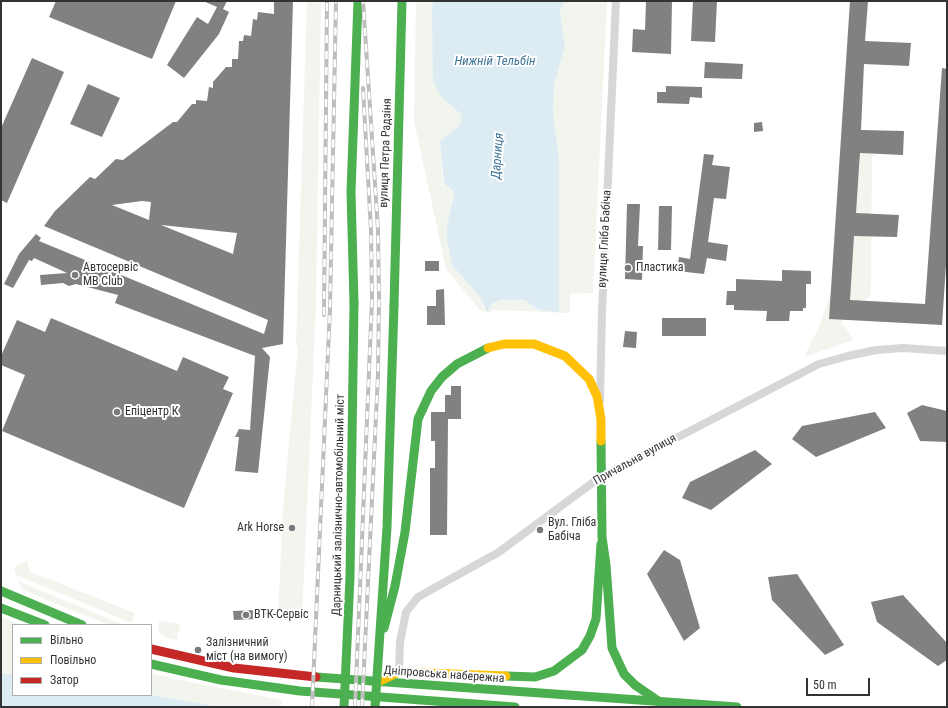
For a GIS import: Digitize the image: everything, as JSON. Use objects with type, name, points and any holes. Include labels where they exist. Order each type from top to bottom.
[{"type":"main road","name":"Дарницький залізнично-автомобільний міст","points":[[344,707],[350,577],[354,303],[351,192],[358,1]]},
{"type":"main road","name":"вулиця Петра Радзіня","points":[[377,651],[387,527],[402,1]]},
{"type":"main road","points":[[374,707],[377,651],[395,586],[405,532],[418,419],[431,391],[442,376],[468,357],[485,349],[504,344],[534,344],[553,350],[565,356],[589,379],[597,396],[601,419],[602,537],[598,569],[596,619],[590,636],[582,650],[554,671],[535,677],[399,672],[378,682]]},
{"type":"main road","points":[[602,537],[606,565],[610,637],[616,660],[624,674],[635,685],[667,707]]},
{"type":"main road","points":[[1,591],[80,624]]},
{"type":"main road","points":[[1,608],[42,624]]},
{"type":"main road","name":"Дніпровська набережна","points":[[152,649],[234,668],[378,682],[737,707]]},
{"type":"main road","points":[[152,664],[221,680],[300,691],[515,707]]},
{"type":"street","name":"вулиця Гліба Бабіча","points":[[599,478],[602,312],[616,1]]},
{"type":"street","name":"Причальна вулиця","points":[[399,672],[400,642],[406,612],[418,597],[499,552],[599,478],[819,364],[876,350],[903,348],[947,351]]},
{"type":"shaded area","points":[[307,1],[321,1],[316,304],[302,619],[278,618],[283,508],[298,347],[296,345]]},
{"type":"shaded area","points":[[416,1],[448,1],[442,98],[462,115],[460,125],[440,141],[443,184],[453,190],[454,197],[451,210],[452,265],[480,297],[484,309],[501,300],[524,300],[539,310],[559,311],[559,159],[553,113],[554,85],[565,47],[560,12],[564,1],[607,1],[593,293],[570,294],[570,313],[495,310],[488,313],[479,309],[446,269],[414,121]]},
{"type":"shaded area","points":[[872,136],[871,296],[846,309],[842,324],[849,332],[853,340],[804,357],[820,325],[832,288],[853,193],[859,178],[861,150]]},
{"type":"shaded area","points":[[27,561],[30,572],[135,613],[132,623],[16,575],[14,570],[16,566]]},
{"type":"shaded area","points":[[18,581],[122,624],[107,624],[23,590]]},
{"type":"shaded area","points":[[1,617],[18,624],[12,624],[12,675],[1,673]]},
{"type":"shaded area","points":[[159,621],[180,624],[177,640],[166,638],[159,633]]},
{"type":"shaded area","points":[[152,673],[282,700],[281,707],[220,707],[152,695]]},
{"type":"water","name":"Нижній Тельбін","points":[[434,1],[564,1],[560,12],[565,47],[554,85],[553,113],[559,159],[559,312],[539,310],[524,300],[501,300],[492,304],[487,312],[480,297],[452,265],[447,239],[447,225],[454,197],[453,190],[444,184],[440,141],[460,125],[462,115],[442,98],[433,81],[432,6]]},
{"type":"water","points":[[1,673],[12,675],[12,696],[152,695],[220,707],[1,707]]},
{"type":"building","points":[[56,1],[176,1],[152,59],[49,17]]},
{"type":"building","points":[[203,1],[227,1],[223,9],[229,12],[219,34],[184,78],[167,65],[197,17],[208,24],[217,7]]},
{"type":"building","points":[[274,1],[293,1],[283,344],[262,348],[270,357],[258,473],[235,471],[239,437],[235,437],[239,429],[250,430],[255,356],[115,303],[118,295],[76,284],[69,286],[63,283],[41,285],[40,275],[67,273],[34,258],[32,261],[29,260],[13,288],[4,284],[19,254],[36,234],[41,238],[39,241],[264,334],[268,320],[44,226],[55,211],[90,177],[95,179],[116,159],[123,160],[173,122],[177,122],[192,104],[196,104],[196,100],[207,101],[209,87],[213,88],[213,82],[226,67],[232,67],[232,59],[238,59],[239,41],[243,41],[244,35],[251,36],[253,19],[257,20],[258,12],[274,14]],"holes":[[[142,201],[151,202],[149,220],[112,205]],[[161,225],[237,233],[233,254]]]},
{"type":"building","points":[[646,1],[672,1],[671,54],[632,52],[633,29],[645,30]]},
{"type":"building","points":[[693,1],[717,1],[715,42],[691,41]]},
{"type":"building","points":[[850,1],[868,1],[865,41],[911,43],[909,66],[864,64],[861,130],[904,131],[903,155],[860,153],[856,213],[899,215],[897,237],[854,236],[850,300],[925,304],[942,68],[947,69],[947,250],[942,325],[829,319]]},
{"type":"building","points":[[32,58],[64,72],[7,203],[1,200],[1,128]]},
{"type":"building","points":[[705,62],[743,64],[742,79],[704,78]]},
{"type":"building","points":[[88,84],[120,98],[102,137],[70,124]]},
{"type":"building","points":[[666,86],[702,87],[702,98],[690,97],[689,104],[657,103],[657,92],[666,92]]},
{"type":"building","points":[[762,122],[763,131],[754,132],[754,123]]},
{"type":"building","points":[[704,154],[714,155],[712,165],[730,167],[726,199],[714,198],[708,242],[728,245],[726,261],[707,258],[704,274],[677,271],[679,257],[690,259]]},
{"type":"building","points":[[627,204],[640,204],[638,246],[643,246],[642,280],[625,279]]},
{"type":"building","points":[[659,206],[672,206],[671,250],[658,250]]},
{"type":"building","points":[[425,261],[439,261],[439,271],[425,271]]},
{"type":"building","points":[[782,270],[811,271],[811,284],[806,284],[806,308],[803,308],[803,311],[790,311],[789,321],[766,321],[767,311],[734,310],[734,305],[726,305],[727,291],[736,291],[736,279],[782,281]]},
{"type":"building","points":[[444,289],[445,325],[427,325],[427,306],[436,306],[436,290]]},
{"type":"building","name":"Епіцентр К","points":[[51,318],[177,371],[183,357],[229,377],[223,389],[233,393],[184,508],[2,431],[25,375],[1,365],[1,356],[17,320],[45,332]]},
{"type":"building","points":[[662,318],[706,318],[706,336],[662,336]]},
{"type":"building","points":[[625,331],[637,332],[636,348],[623,347]]},
{"type":"building","points":[[451,386],[461,386],[461,419],[448,419],[447,535],[430,535],[430,468],[435,468],[435,441],[431,441],[431,412],[445,412],[445,395],[451,395]]},
{"type":"building","points":[[922,405],[947,411],[947,442],[920,441],[907,413]]},
{"type":"building","points":[[875,412],[886,428],[816,457],[792,439],[802,426]]},
{"type":"building","points":[[755,450],[772,464],[711,510],[682,498],[690,482]]},
{"type":"building","points":[[664,550],[680,560],[700,628],[684,641],[647,574]]},
{"type":"building","points":[[797,574],[844,645],[825,655],[772,600],[768,577]]},
{"type":"building","points":[[903,595],[947,643],[947,660],[938,666],[877,622],[871,602]]},
{"type":"building","points":[[256,610],[256,619],[234,620],[233,611]]},
{"type":"railway","points":[[324,315],[327,1]]},
{"type":"railway","points":[[312,707],[330,308],[336,1]]},
{"type":"railway","points":[[362,707],[378,375],[379,298],[378,230],[363,1]]},
{"type":"railway","points":[[355,707],[372,299],[371,231],[363,88]]},
{"type":"traffic: fast","points":[[354,303],[351,192],[358,1]]},
{"type":"traffic: fast","points":[[394,305],[402,1]]},
{"type":"traffic: fast","points":[[344,707],[350,577],[354,303]]},
{"type":"traffic: fast","points":[[375,707],[387,527],[394,305]]},
{"type":"traffic: fast","points":[[384,628],[395,586],[405,532],[418,419],[431,391],[442,377],[457,364],[488,348]]},
{"type":"traffic: fast","points":[[601,441],[602,537],[606,565],[612,648],[624,674],[635,685],[667,707]]},
{"type":"traffic: fast","points":[[506,676],[535,677],[554,671],[582,650],[590,636],[596,619],[601,544]]},
{"type":"traffic: fast","points":[[1,591],[80,624]]},
{"type":"traffic: fast","points":[[1,608],[42,624]]},
{"type":"traffic: fast","points":[[152,664],[221,680],[300,691],[515,707]]},
{"type":"traffic: fast","points":[[316,677],[737,707]]},
{"type":"traffic: slow","points":[[488,348],[504,344],[534,344],[565,356],[589,379],[597,396],[601,419],[601,441]]},
{"type":"traffic: slow","points":[[378,682],[399,672],[506,676]]},
{"type":"traffic: jam","points":[[152,649],[234,668],[316,677]]},
{"type":"place","name":"Пластика","points":[[628,268]]},
{"type":"place","name":"Автосервіс MB Club","points":[[75,275]]},
{"type":"place","name":"Епіцентр К","points":[[117,412]]},
{"type":"place","name":"Ark Horse","points":[[292,528]]},
{"type":"place","name":"Вул. Гліба Бабіча","points":[[540,530]]},
{"type":"place","name":"ВТК-Сервіс","points":[[246,615]]},
{"type":"place","name":"Залізничний міст (на вимогу)","points":[[198,650]]},
{"type":"water label","name":"Дарниця","points":[[498,156]]}]
